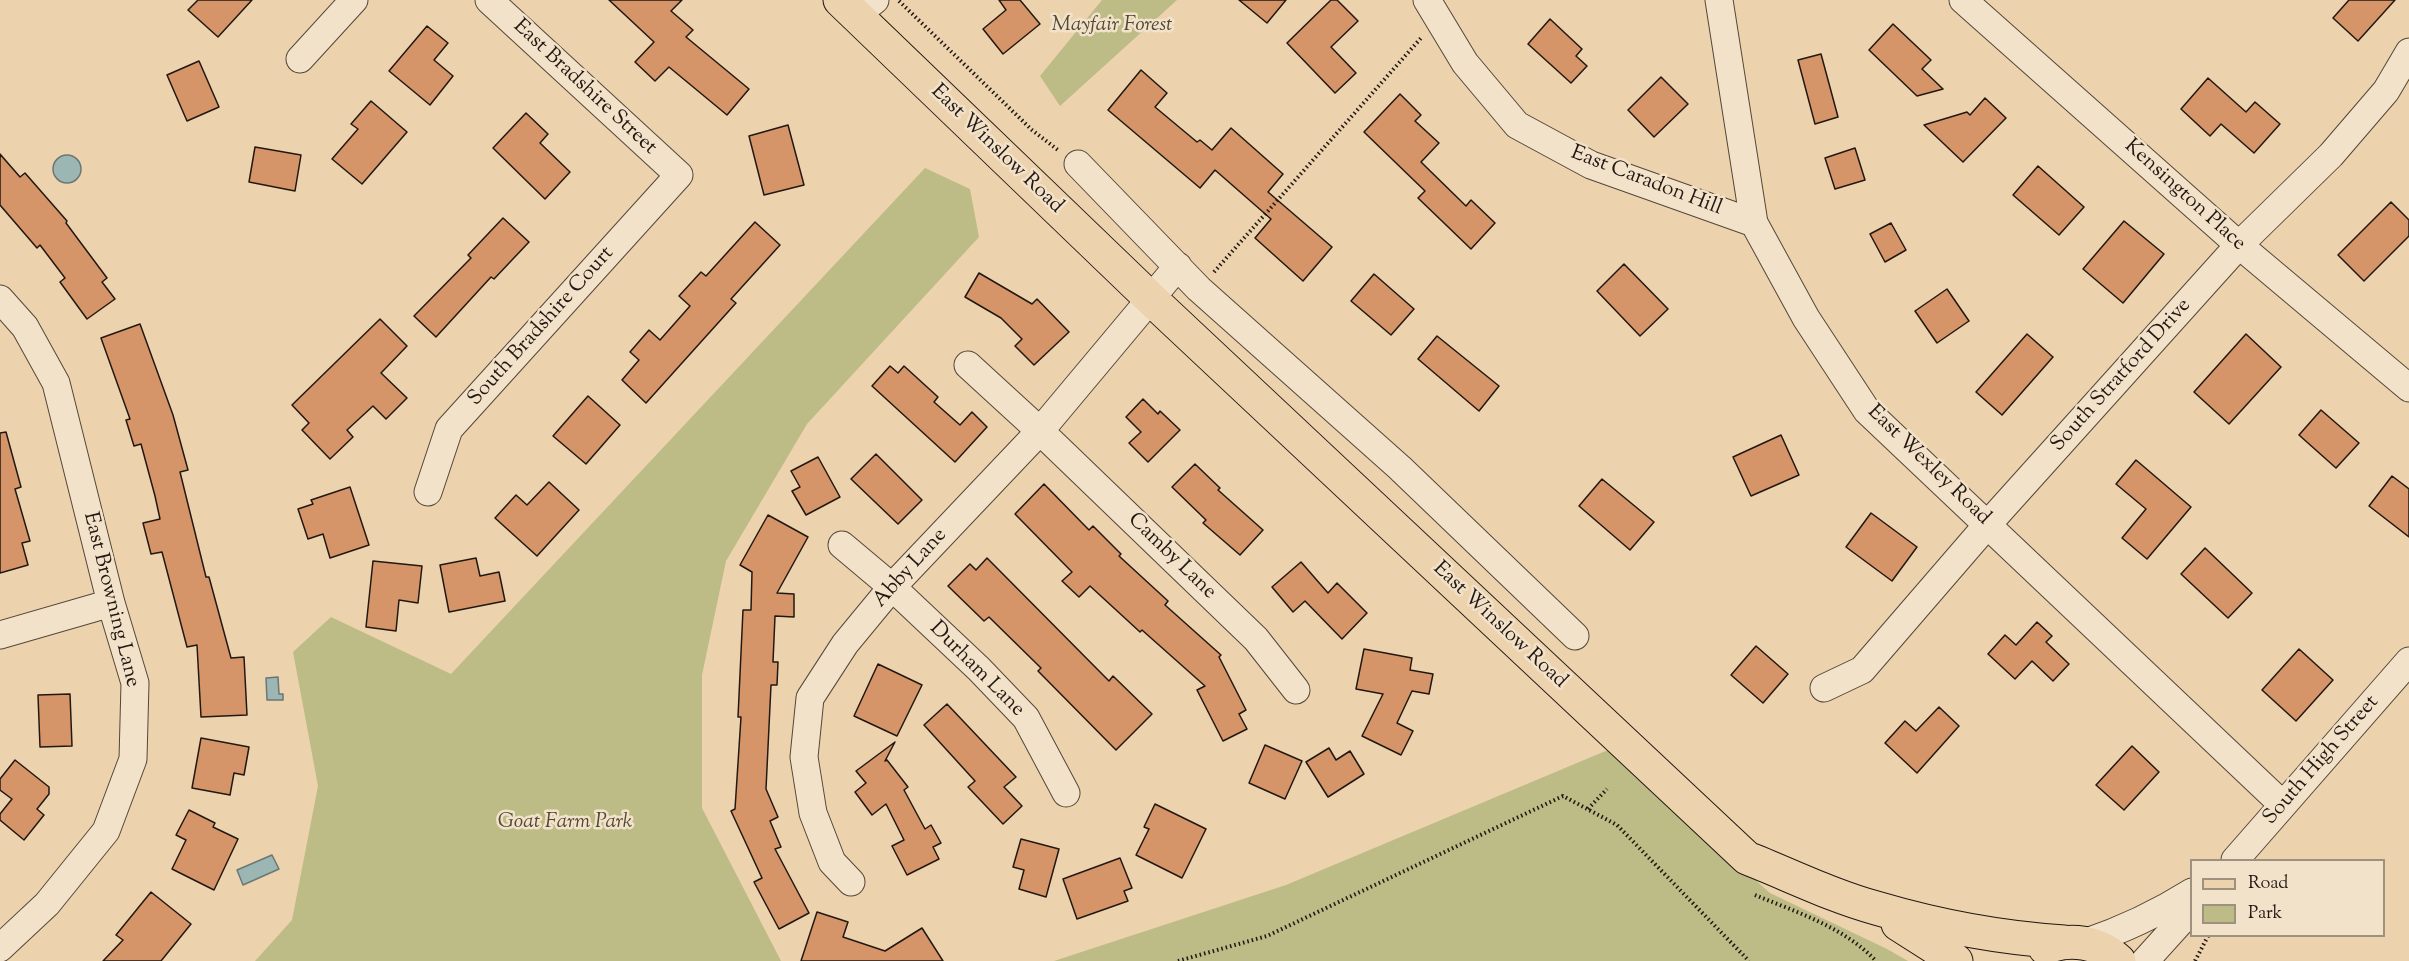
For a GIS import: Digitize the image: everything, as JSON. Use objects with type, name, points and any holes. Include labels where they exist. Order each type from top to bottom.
[{"type":"main road","name":"East Winslow Road","points":[[857,5],[1152,300],[1748,858],[1874,908],[2014,939],[2074,943]]},
{"type":"main road","name":"East Winslow Road","points":[[1874,908],[1956,961]]},
{"type":"main road","points":[[2026,961],[2047,947],[2074,943],[2099,947],[2119,961]]},
{"type":"street","points":[[300,59],[354,0]]},
{"type":"street","name":"East Bradshire Street","points":[[489,0],[679,176]]},
{"type":"street","name":"East Wexley Road","points":[[1719,0],[1754,223],[1806,318],[1867,411],[2283,805]]},
{"type":"street","name":"Kensington Place","points":[[1963,0],[2239,245],[2409,388]]},
{"type":"street","name":"East Caradon Hill","points":[[1432,9],[1465,63],[1517,125],[1591,165],[1754,223]]},
{"type":"street","name":"South Stratford Drive","points":[[1824,688],[1862,670],[1988,524],[2239,245],[2331,155],[2386,91],[2409,52]]},
{"type":"street","points":[[1078,164],[1199,289],[1400,468],[1575,636]]},
{"type":"street","name":"South Bradshire Court","points":[[428,492],[449,429],[679,176]]},
{"type":"street","points":[[1152,300],[1179,266]]},
{"type":"street","name":"East Browning Lane","points":[[0,299],[25,327],[56,383],[111,603],[135,683],[133,759],[106,831],[47,904],[0,948]]},
{"type":"street","name":"Abby Lane","points":[[851,882],[832,862],[813,813],[804,757],[810,698],[845,644],[892,587],[1040,430],[1152,300]]},
{"type":"street","name":"Camby Lane","points":[[968,366],[1040,430],[1256,639],[1296,690]]},
{"type":"street","name":"Durham Lane","points":[[842,545],[892,587],[979,669],[1026,718],[1066,793]]},
{"type":"street","points":[[0,636],[111,603]]},
{"type":"street","name":"South High Street","points":[[2237,859],[2409,661]]},
{"type":"street","points":[[2074,943],[2124,930],[2162,911],[2190,893]]},
{"type":"street","points":[[2145,961],[2190,911]]},
{"type":"path","points":[[898,0],[1032,130],[1078,164]]},
{"type":"path","points":[[1199,289],[1432,9]]},
{"type":"path","points":[[1588,809],[1607,789]]},
{"type":"path","points":[[1178,961],[1267,936],[1563,796],[1617,825],[1749,961]]},
{"type":"path","points":[[1755,895],[1834,929],[1867,952],[1875,961]]},
{"type":"path","points":[[2195,961],[2207,937]]},
{"type":"green space","name":"Mayfair Forest","points":[[1102,0],[1177,0],[1060,106],[1040,76]]},
{"type":"green space","name":"Goat Farm Park","points":[[925,168],[970,189],[979,237],[807,424],[726,561],[702,675],[702,808],[781,961],[255,961],[292,920],[318,786],[293,652],[331,617],[451,674]]},
{"type":"green space","points":[[1608,750],[1770,893],[1908,961],[1054,961],[1286,885]]},
{"type":"water","points":[[67,155],[77,159],[81,169],[77,179],[67,183],[57,179],[53,169],[57,159]]},
{"type":"water","points":[[278,677],[279,694],[283,694],[283,700],[267,700],[266,678]]},
{"type":"water","points":[[272,855],[279,869],[243,885],[237,870]]},
{"type":"building","points":[[198,0],[252,0],[218,37],[188,10]]},
{"type":"building","points":[[609,0],[682,0],[671,11],[693,30],[686,37],[749,89],[727,115],[669,67],[655,81],[635,62],[654,42]]},
{"type":"building","points":[[999,0],[1020,0],[1040,24],[1003,54],[983,29],[1006,10]]},
{"type":"building","points":[[1239,0],[1286,0],[1267,23]]},
{"type":"building","points":[[1331,0],[1337,0],[1358,21],[1331,47],[1356,73],[1335,93],[1287,43]]},
{"type":"building","points":[[2349,0],[2395,0],[2358,41],[2333,18]]},
{"type":"building","points":[[1550,19],[1582,49],[1576,56],[1587,66],[1571,83],[1528,44]]},
{"type":"building","points":[[1893,24],[1931,60],[1922,69],[1943,89],[1917,96],[1869,50]]},
{"type":"building","points":[[427,26],[448,43],[434,60],[453,76],[430,105],[389,71]]},
{"type":"building","points":[[1821,54],[1838,117],[1815,124],[1798,60]]},
{"type":"building","points":[[199,61],[219,107],[187,121],[167,75]]},
{"type":"building","points":[[1141,70],[1167,93],[1155,107],[1197,142],[1200,140],[1212,150],[1231,128],[1283,174],[1268,192],[1332,247],[1303,281],[1255,238],[1271,219],[1215,170],[1200,188],[1108,110]]},
{"type":"building","points":[[1661,77],[1688,104],[1654,137],[1628,110]]},
{"type":"building","points":[[2208,78],[2246,112],[2255,102],[2280,124],[2254,153],[2221,124],[2210,136],[2181,109]]},
{"type":"building","points":[[1400,94],[1421,115],[1415,121],[1439,143],[1421,162],[1466,206],[1471,200],[1495,223],[1471,249],[1418,198],[1425,191],[1364,132]]},
{"type":"building","points":[[1985,98],[2006,118],[1963,162],[1924,125],[1967,112],[1970,115]]},
{"type":"building","points":[[371,101],[407,132],[362,184],[332,159],[358,129],[351,124]]},
{"type":"building","points":[[526,113],[548,134],[540,143],[570,172],[545,199],[493,148]]},
{"type":"building","points":[[788,125],[804,185],[764,195],[749,136]]},
{"type":"building","points":[[255,147],[301,155],[295,191],[249,182]]},
{"type":"building","points":[[1855,148],[1865,180],[1835,189],[1825,158]]},
{"type":"building","points":[[0,154],[20,177],[25,173],[67,221],[66,223],[107,278],[102,282],[115,299],[87,319],[60,282],[65,278],[40,245],[37,248],[0,205]]},
{"type":"building","points":[[2038,166],[2084,207],[2059,235],[2013,195]]},
{"type":"building","points":[[2391,202],[2409,220],[2409,236],[2364,281],[2338,255]]},
{"type":"building","points":[[503,218],[529,242],[494,279],[491,277],[436,337],[414,316],[471,258],[468,255]]},
{"type":"building","points":[[2124,221],[2164,254],[2123,303],[2083,269]]},
{"type":"building","points":[[755,222],[780,245],[731,299],[736,303],[646,403],[622,380],[639,360],[630,352],[649,330],[660,340],[690,306],[679,296],[701,272],[706,276]]},
{"type":"building","points":[[1891,223],[1906,250],[1885,262],[1870,234]]},
{"type":"building","points":[[1624,264],[1668,309],[1640,336],[1597,291]]},
{"type":"building","points":[[979,273],[1032,304],[1037,299],[1069,332],[1034,365],[1015,346],[1022,339],[1001,318],[965,297]]},
{"type":"building","points":[[1374,274],[1414,309],[1391,335],[1351,301]]},
{"type":"building","points":[[1947,289],[1969,321],[1937,343],[1915,311]]},
{"type":"building","points":[[380,319],[407,346],[381,373],[407,398],[386,419],[373,406],[347,430],[353,437],[330,459],[302,430],[309,423],[292,405]]},
{"type":"building","points":[[140,324],[173,415],[188,470],[180,472],[206,577],[209,577],[231,658],[244,657],[247,715],[201,717],[197,645],[187,647],[162,552],[151,554],[143,523],[160,519],[155,496],[141,444],[134,446],[126,420],[130,419],[101,338]]},
{"type":"building","points":[[2027,334],[2053,357],[2002,415],[1976,392]]},
{"type":"building","points":[[2246,334],[2281,367],[2229,424],[2194,392]]},
{"type":"building","points":[[1437,336],[1499,386],[1479,411],[1418,359]]},
{"type":"building","points":[[890,366],[898,373],[904,366],[938,397],[934,402],[960,425],[972,412],[987,427],[955,462],[872,386]]},
{"type":"building","points":[[588,396],[620,425],[586,464],[553,436]]},
{"type":"building","points":[[1143,399],[1158,414],[1160,411],[1180,430],[1148,462],[1129,443],[1141,432],[1126,417]]},
{"type":"building","points":[[2321,410],[2359,443],[2336,468],[2299,435]]},
{"type":"building","points":[[6,432],[21,487],[15,489],[30,541],[22,543],[28,565],[0,573],[0,433]]},
{"type":"building","points":[[1781,435],[1799,475],[1751,496],[1733,457]]},
{"type":"building","points":[[876,454],[922,500],[898,524],[851,479]]},
{"type":"building","points":[[818,457],[840,497],[806,515],[792,491],[800,487],[791,471]]},
{"type":"building","points":[[2136,460],[2191,507],[2147,559],[2122,538],[2146,509],[2116,484]]},
{"type":"building","points":[[1195,464],[1220,488],[1218,490],[1263,530],[1240,555],[1203,523],[1206,520],[1172,487]]},
{"type":"building","points":[[2392,476],[2409,489],[2409,537],[2369,506]]},
{"type":"building","points":[[1602,479],[1654,522],[1630,550],[1579,506]]},
{"type":"building","points":[[549,482],[579,510],[537,556],[495,518],[516,495],[527,505]]},
{"type":"building","points":[[1044,484],[1089,530],[1093,526],[1121,554],[1119,556],[1168,601],[1165,605],[1221,655],[1219,657],[1246,710],[1239,714],[1247,729],[1223,741],[1197,690],[1205,686],[1142,630],[1140,632],[1090,586],[1079,597],[1062,581],[1072,572],[1015,514]]},
{"type":"building","points":[[350,487],[369,545],[330,558],[323,534],[308,539],[298,509],[313,504],[311,500]]},
{"type":"building","points":[[1871,513],[1917,547],[1892,581],[1846,547]]},
{"type":"building","points":[[768,515],[808,537],[777,593],[794,594],[794,617],[775,616],[773,662],[778,662],[777,685],[771,685],[766,789],[778,817],[770,821],[781,847],[775,849],[809,913],[779,929],[754,882],[762,878],[731,811],[735,809],[741,717],[738,717],[743,610],[751,610],[752,572],[740,565]]},
{"type":"building","points":[[2205,548],[2252,593],[2228,618],[2181,574]]},
{"type":"building","points":[[476,558],[480,576],[499,572],[505,601],[449,612],[440,565]]},
{"type":"building","points":[[987,558],[1109,681],[1113,676],[1152,714],[1116,750],[1038,671],[1041,668],[989,617],[984,621],[948,586],[970,564],[976,570]]},
{"type":"building","points":[[373,561],[422,566],[418,603],[399,600],[396,631],[366,627]]},
{"type":"building","points":[[1301,562],[1328,593],[1337,583],[1367,613],[1342,639],[1305,601],[1293,612],[1272,587]]},
{"type":"building","points":[[2037,622],[2052,636],[2046,642],[2069,664],[2053,681],[2032,661],[2015,679],[1988,654],[2005,635],[2016,645]]},
{"type":"building","points":[[1756,646],[1788,674],[1763,703],[1731,675]]},
{"type":"building","points":[[1364,649],[1412,658],[1410,670],[1433,674],[1429,694],[1412,691],[1397,723],[1413,731],[1401,755],[1362,736],[1383,694],[1356,689]]},
{"type":"building","points":[[2299,649],[2333,680],[2296,721],[2262,690]]},
{"type":"building","points":[[878,664],[922,685],[897,736],[854,716]]},
{"type":"building","points":[[70,694],[72,746],[40,747],[38,695]]},
{"type":"building","points":[[947,704],[1016,777],[1004,787],[1022,806],[1003,824],[968,787],[975,781],[924,725]]},
{"type":"building","points":[[1939,707],[1959,726],[1917,773],[1885,743],[1905,721],[1916,731]]},
{"type":"building","points":[[201,738],[249,747],[244,775],[234,773],[230,795],[192,788]]},
{"type":"building","points":[[895,742],[885,761],[887,760],[908,787],[904,790],[925,829],[931,825],[941,843],[933,847],[939,859],[907,875],[892,846],[904,840],[886,804],[872,815],[855,792],[866,783],[856,771]]},
{"type":"building","points":[[1265,745],[1302,761],[1285,799],[1249,783]]},
{"type":"building","points":[[2132,746],[2159,772],[2124,810],[2096,785]]},
{"type":"building","points":[[1329,748],[1336,760],[1350,751],[1364,774],[1328,797],[1306,762]]},
{"type":"building","points":[[15,760],[49,787],[49,794],[37,809],[44,815],[24,840],[0,820],[0,814],[12,799],[0,790],[0,779]]},
{"type":"building","points":[[1155,804],[1206,829],[1182,878],[1136,855],[1149,829],[1144,827]]},
{"type":"building","points":[[189,810],[215,823],[213,827],[238,839],[214,890],[172,869],[186,840],[176,835]]},
{"type":"building","points":[[1021,839],[1059,849],[1046,897],[1019,889],[1024,870],[1013,867]]},
{"type":"building","points":[[1120,858],[1132,888],[1124,891],[1128,901],[1077,919],[1063,879]]},
{"type":"building","points":[[151,892],[191,924],[161,961],[103,961],[123,940],[116,935]]},
{"type":"building","points":[[817,912],[848,922],[843,937],[885,951],[922,928],[943,961],[801,961]]}]
